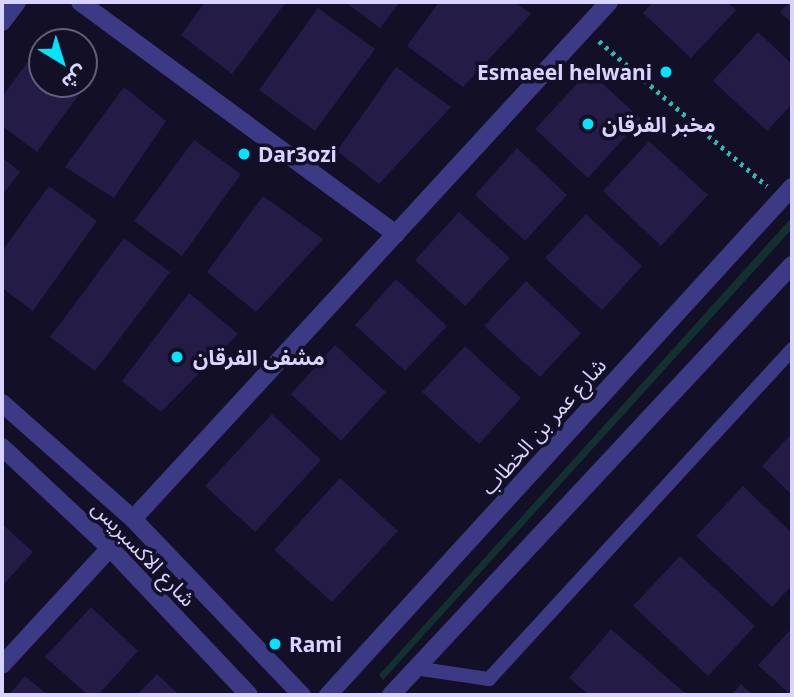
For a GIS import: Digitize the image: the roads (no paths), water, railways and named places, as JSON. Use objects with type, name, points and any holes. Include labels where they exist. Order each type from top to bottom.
[{"type":"street","points":[[2,22],[17,2]]},
{"type":"street","points":[[80,2],[396,234]]},
{"type":"street","points":[[133,519],[609,2]]},
{"type":"street","name":"شارع عمر بن الخطاب","points":[[328,695],[787,192]]},
{"type":"street","points":[[391,695],[792,265]]},
{"type":"street","points":[[2,403],[133,519],[302,695]]},
{"type":"street","name":"شارع الاكسبريس","points":[[2,447],[110,548],[248,695]]},
{"type":"street","points":[[2,665],[110,548]]},
{"type":"lane","points":[[415,668],[489,679],[792,349]]},
{"type":"place","name":"Esmaeel helwani","points":[[666,72]]},
{"type":"place","name":"مخبر الفرقان","points":[[588,124]]},
{"type":"place","name":"Dar3ozi","points":[[244,154]]},
{"type":"place","name":"مشفى الفرقان","points":[[177,357]]},
{"type":"place","name":"Rami","points":[[275,644]]}]
